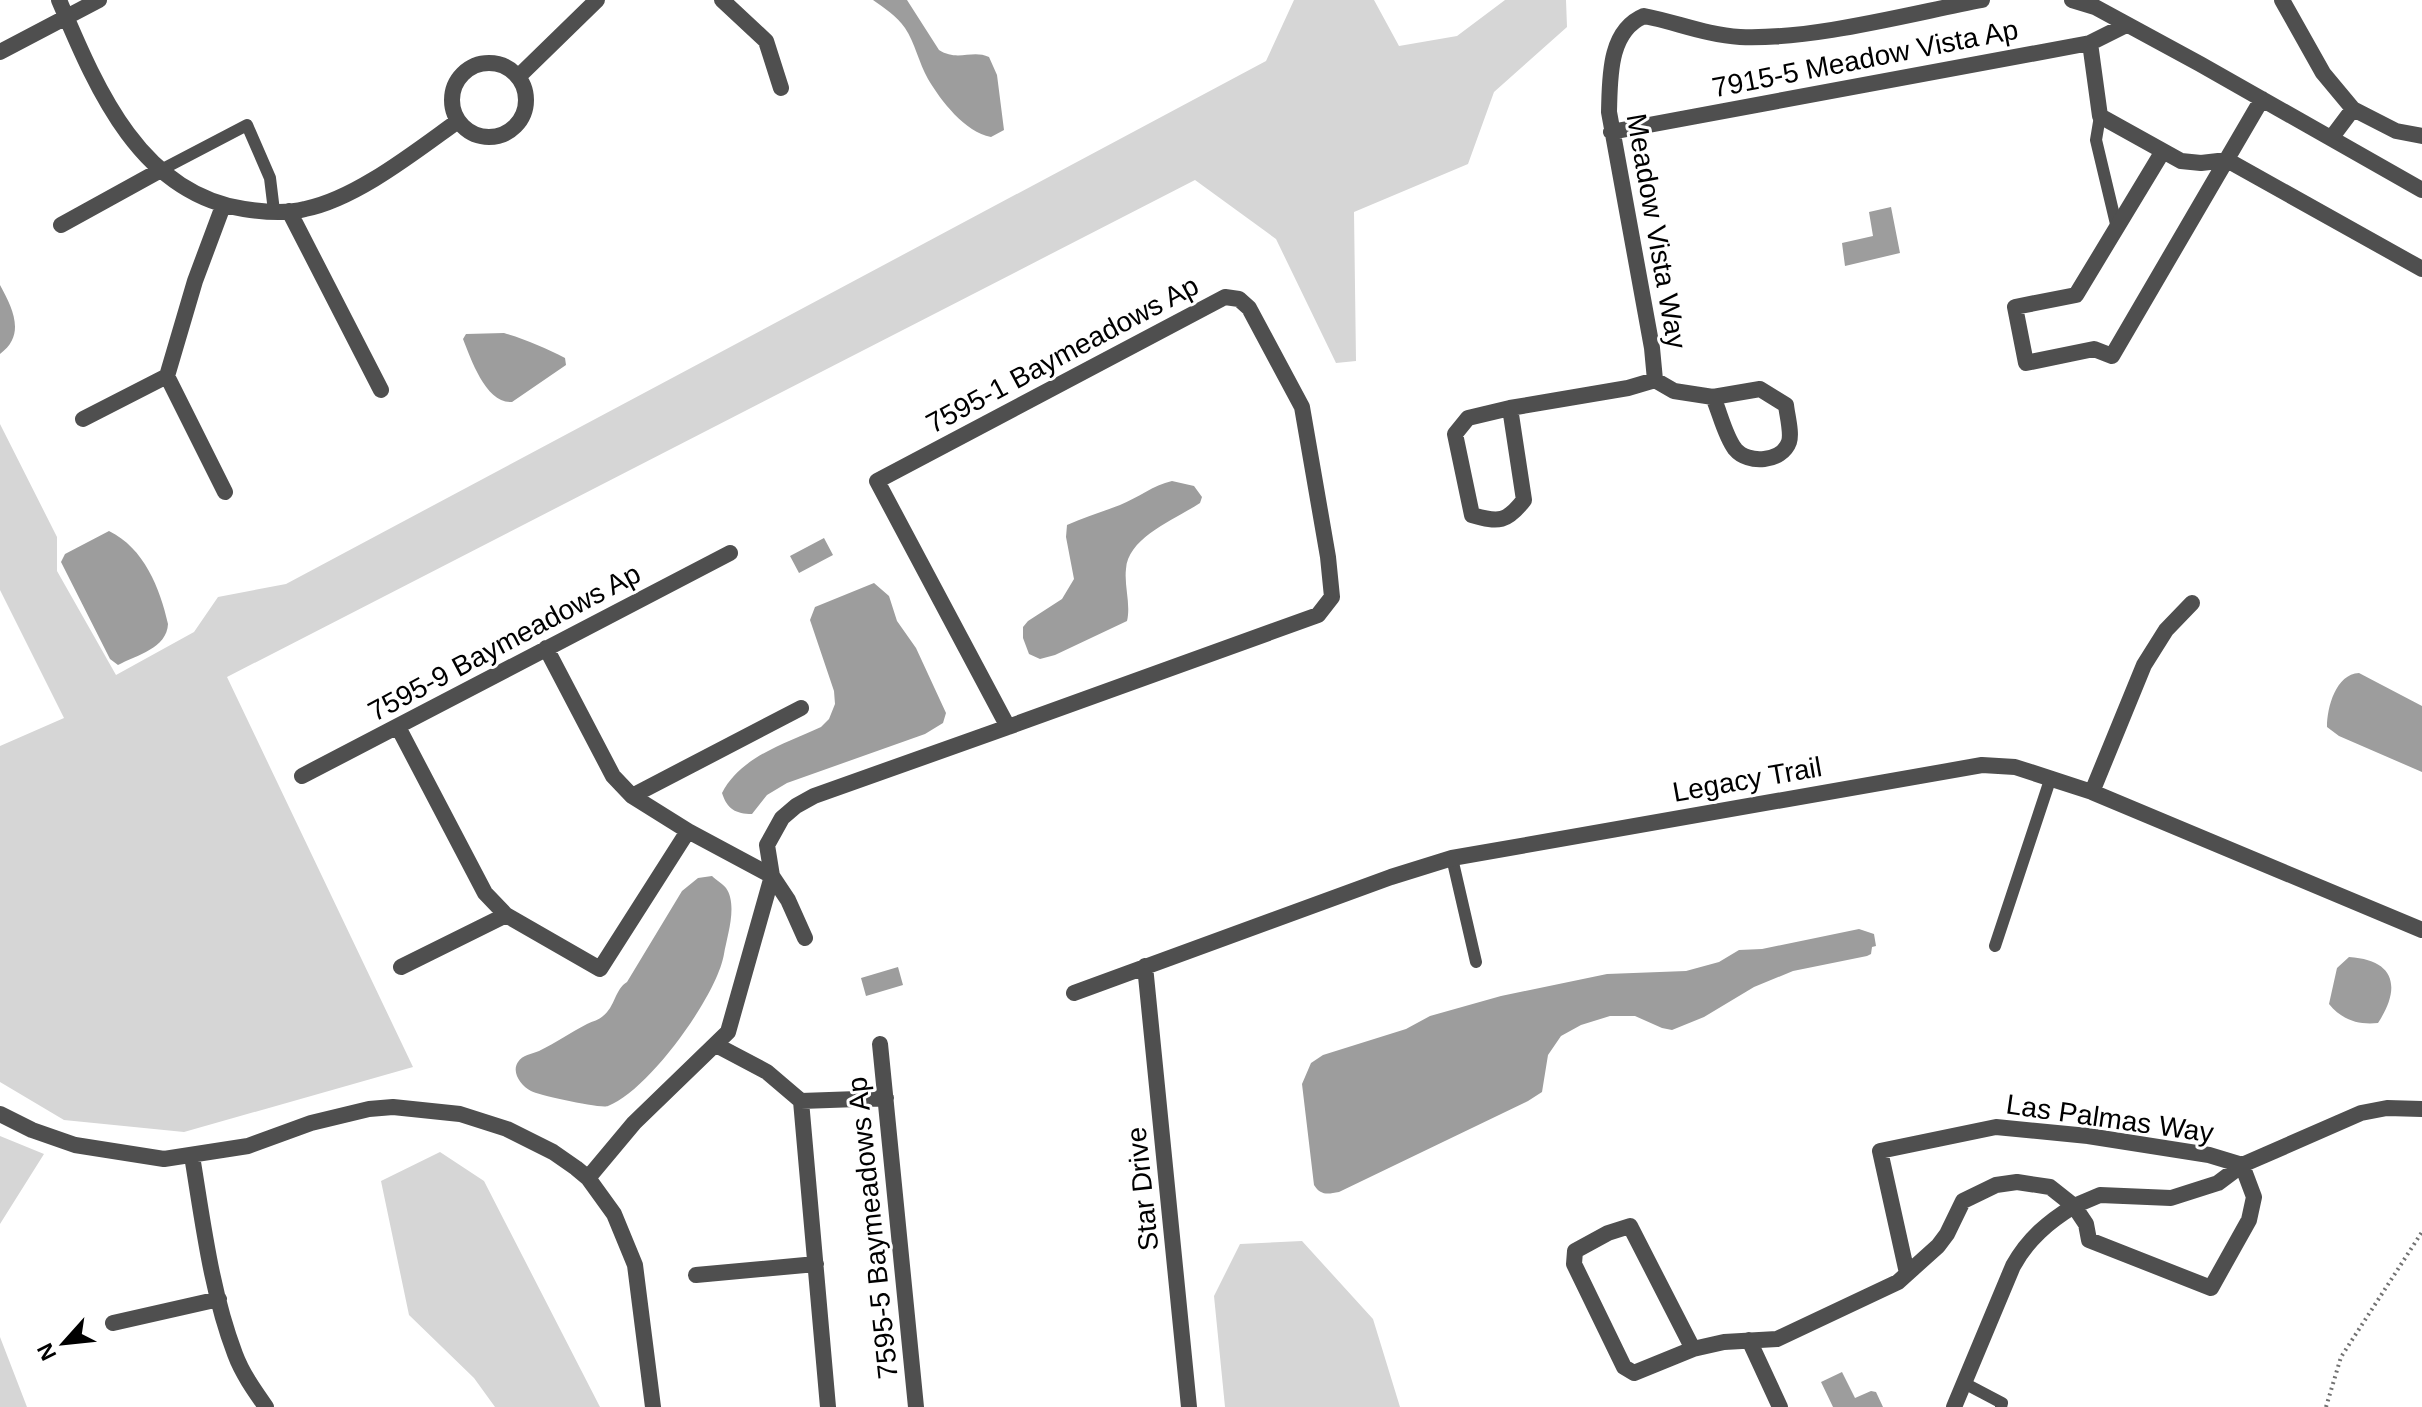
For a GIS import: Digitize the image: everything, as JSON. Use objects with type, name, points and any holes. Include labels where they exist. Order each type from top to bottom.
[{"type":"street","points":[[59,0],[112,113],[128,137],[159,171],[184,188],[223,206],[258,212],[324,203],[401,162],[458,121]]},
{"type":"street","points":[[0,52],[99,0]]},
{"type":"street","points":[[518,77],[597,0]]},
{"type":"street","points":[[722,0],[766,41],[781,88]]},
{"type":"street","name":"Meadow Vista Way","points":[[1655,380],[1652,348],[1611,132],[1610,81],[1619,37],[1627,26],[1644,16],[1691,30],[1740,37],[1829,29],[1946,3],[1982,0]]},
{"type":"street","points":[[2072,0],[2095,7],[2422,190]]},
{"type":"street","points":[[2282,0],[2323,73],[2353,109],[2396,131],[2422,136]]},
{"type":"street","name":"7915-5 Meadow Vista Ap","points":[[1611,132],[2090,43],[2126,25]]},
{"type":"street","points":[[2090,43],[2100,116],[2181,161],[2201,163],[2227,160],[2422,269]]},
{"type":"street","points":[[485,63],[498,64],[518,77],[526,100],[524,111],[511,130],[489,137],[477,135],[458,121],[452,102],[453,91],[463,74],[485,63]]},
{"type":"street","points":[[2163,151],[2076,295],[2015,307],[2026,363],[2094,349],[2112,356],[2262,99]]},
{"type":"street","points":[[2332,137],[2353,109]]},
{"type":"street","points":[[61,225],[159,171]]},
{"type":"street","points":[[223,206],[195,281],[167,376],[225,492]]},
{"type":"street","points":[[282,211],[381,390]]},
{"type":"street","name":"7595-1 Baymeadows Ap","points":[[1225,297],[1239,299],[1249,308],[1302,407],[1332,597],[1318,615],[1008,727],[877,481],[1225,297]]},
{"type":"street","points":[[83,419],[167,376]]},
{"type":"street","points":[[1510,408],[1524,500],[1512,515],[1493,521],[1472,515],[1455,434],[1468,418],[1510,408],[1628,388],[1655,380],[1674,391],[1713,397],[1760,389],[1786,405],[1790,441],[1783,451],[1773,457],[1761,460],[1747,457],[1735,449],[1713,397]]},
{"type":"street","name":"7595-9 Baymeadows Ap","points":[[302,776],[730,553]]},
{"type":"street","points":[[2092,792],[2144,665],[2166,630],[2192,603]]},
{"type":"street","points":[[546,648],[613,776],[632,796],[688,831],[772,876]]},
{"type":"street","points":[[632,796],[801,708]]},
{"type":"street","points":[[398,727],[485,893],[506,915],[600,969],[688,831]]},
{"type":"street","points":[[805,938],[788,900],[772,876],[767,845],[782,818],[814,796],[1008,727]]},
{"type":"street","name":"Legacy Trail","points":[[1074,993],[1391,877],[1452,858],[1982,765],[2015,767],[2092,792],[2422,930]]},
{"type":"street","points":[[588,1178],[634,1123],[728,1032],[772,876]]},
{"type":"street","points":[[401,967],[506,915]]},
{"type":"street","name":"Star Drive","points":[[1145,966],[1189,1407]]},
{"type":"street","name":"7595-5 Baymeadows Ap","points":[[880,1044],[916,1407]]},
{"type":"street","points":[[716,1045],[767,1072],[801,1101],[886,1098]]},
{"type":"street","points":[[801,1101],[828,1407]]},
{"type":"street","points":[[0,1114],[32,1130],[75,1145],[164,1159],[248,1146],[311,1123],[393,1107],[460,1114],[507,1129],[553,1152],[588,1178],[614,1214],[635,1265],[653,1407]]},
{"type":"street","name":"Las Palmas Way","points":[[1954,1407],[2023,1248],[2040,1230],[2074,1206],[2100,1195],[2171,1198],[2218,1183],[2242,1165],[2361,1113],[2387,1108],[2422,1109]]},
{"type":"street","name":"Las Palmas Way","points":[[1907,1273],[1880,1151],[1996,1127],[2088,1136],[2209,1155],[2242,1165]]},
{"type":"street","points":[[192,1156],[209,1255],[235,1354],[248,1381],[266,1407]]},
{"type":"street","points":[[1693,1349],[1630,1226],[1608,1233],[1575,1251],[1574,1264],[1624,1367],[1634,1373],[1693,1349],[1724,1342],[1777,1339],[1898,1282],[1938,1246],[1963,1201],[1996,1185],[2017,1182],[2050,1187],[2074,1206],[2086,1224],[2089,1240],[2211,1288],[2249,1220],[2254,1197],[2242,1165]]},
{"type":"street","points":[[696,1275],[816,1264]]},
{"type":"street","points":[[113,1323],[219,1299]]},
{"type":"street","points":[[1749,1340],[1780,1407]]},
{"type":"lane","points":[[2100,116],[2096,140],[2117,228]]},
{"type":"lane","points":[[159,171],[247,125],[282,211]]},
{"type":"lane","points":[[1995,946],[2051,777]]},
{"type":"lane","points":[[1452,858],[1476,962]]},
{"type":"lane","points":[[1964,1383],[2002,1403],[2001,1407]]},
{"type":"path","points":[[2326,1407],[2341,1357],[2422,1232]]},
{"type":"shaded area","points":[[873,0],[907,0],[939,50],[952,55],[989,57],[997,75],[1004,130],[991,137],[963,122],[928,79],[905,28]]},
{"type":"shaded area","points":[[1294,0],[1374,0],[1399,46],[1457,36],[1505,0],[1566,0],[1567,27],[1494,92],[1468,164],[1354,212],[1356,361],[1336,363],[1276,239],[1195,180],[227,677],[413,1067],[184,1132],[64,1120],[0,1082],[0,746],[64,718],[0,590],[0,424],[57,537],[57,571],[116,675],[194,632],[218,597],[286,584],[1266,61]]},
{"type":"shaded area","points":[[1891,207],[1900,253],[1845,266],[1842,243],[1873,236],[1869,212]]},
{"type":"shaded area","points":[[0,285],[13,312],[15,330],[8,347],[0,354]]},
{"type":"shaded area","points":[[504,333],[565,358],[566,365],[512,402],[503,401],[494,396],[481,379],[463,339],[466,334]]},
{"type":"shaded area","points":[[1172,481],[1194,486],[1202,497],[1200,503],[1155,530],[1135,547],[1126,569],[1127,621],[1055,655],[1040,659],[1029,654],[1023,627],[1062,599],[1074,579],[1066,537],[1067,525]]},
{"type":"shaded area","points":[[109,531],[132,548],[149,570],[168,624],[157,645],[118,665],[110,659],[61,562],[65,554]]},
{"type":"shaded area","points":[[824,538],[833,555],[799,573],[790,556]]},
{"type":"shaded area","points":[[874,583],[889,596],[897,621],[916,648],[946,713],[943,723],[925,734],[787,783],[767,795],[752,814],[733,810],[722,793],[740,769],[765,752],[821,727],[829,719],[835,704],[834,691],[810,620],[815,607]]},
{"type":"shaded area","points":[[2359,673],[2422,706],[2422,772],[2339,736],[2327,727],[2334,693],[2344,679]]},
{"type":"shaded area","points":[[712,876],[726,888],[731,903],[731,921],[719,972],[695,1017],[660,1062],[642,1082],[608,1106],[557,1098],[524,1086],[516,1070],[520,1060],[600,1019],[627,982],[682,891],[698,878]]},
{"type":"shaded area","points":[[1859,929],[1874,934],[1876,946],[1872,947],[1871,954],[1793,971],[1754,987],[1704,1017],[1672,1030],[1635,1016],[1610,1016],[1581,1025],[1561,1036],[1548,1055],[1542,1092],[1528,1101],[1339,1192],[1322,1193],[1314,1185],[1302,1084],[1311,1063],[1323,1055],[1406,1029],[1430,1016],[1501,996],[1607,974],[1686,971],[1719,962],[1739,950],[1762,949]]},
{"type":"shaded area","points":[[2349,957],[2377,964],[2390,978],[2390,998],[2378,1023],[2351,1020],[2329,1004],[2337,968]]},
{"type":"shaded area","points":[[898,967],[903,985],[866,996],[861,978]]},
{"type":"shaded area","points":[[0,1136],[44,1154],[0,1224]]},
{"type":"shaded area","points":[[440,1152],[484,1181],[600,1407],[495,1407],[474,1378],[409,1315],[381,1181]]},
{"type":"shaded area","points":[[1302,1241],[1373,1319],[1400,1407],[1225,1407],[1214,1296],[1240,1244]]},
{"type":"shaded area","points":[[0,1337],[27,1407],[0,1407]]},
{"type":"shaded area","points":[[1842,1372],[1855,1398],[1876,1392],[1883,1407],[1833,1407],[1821,1382]]}]
